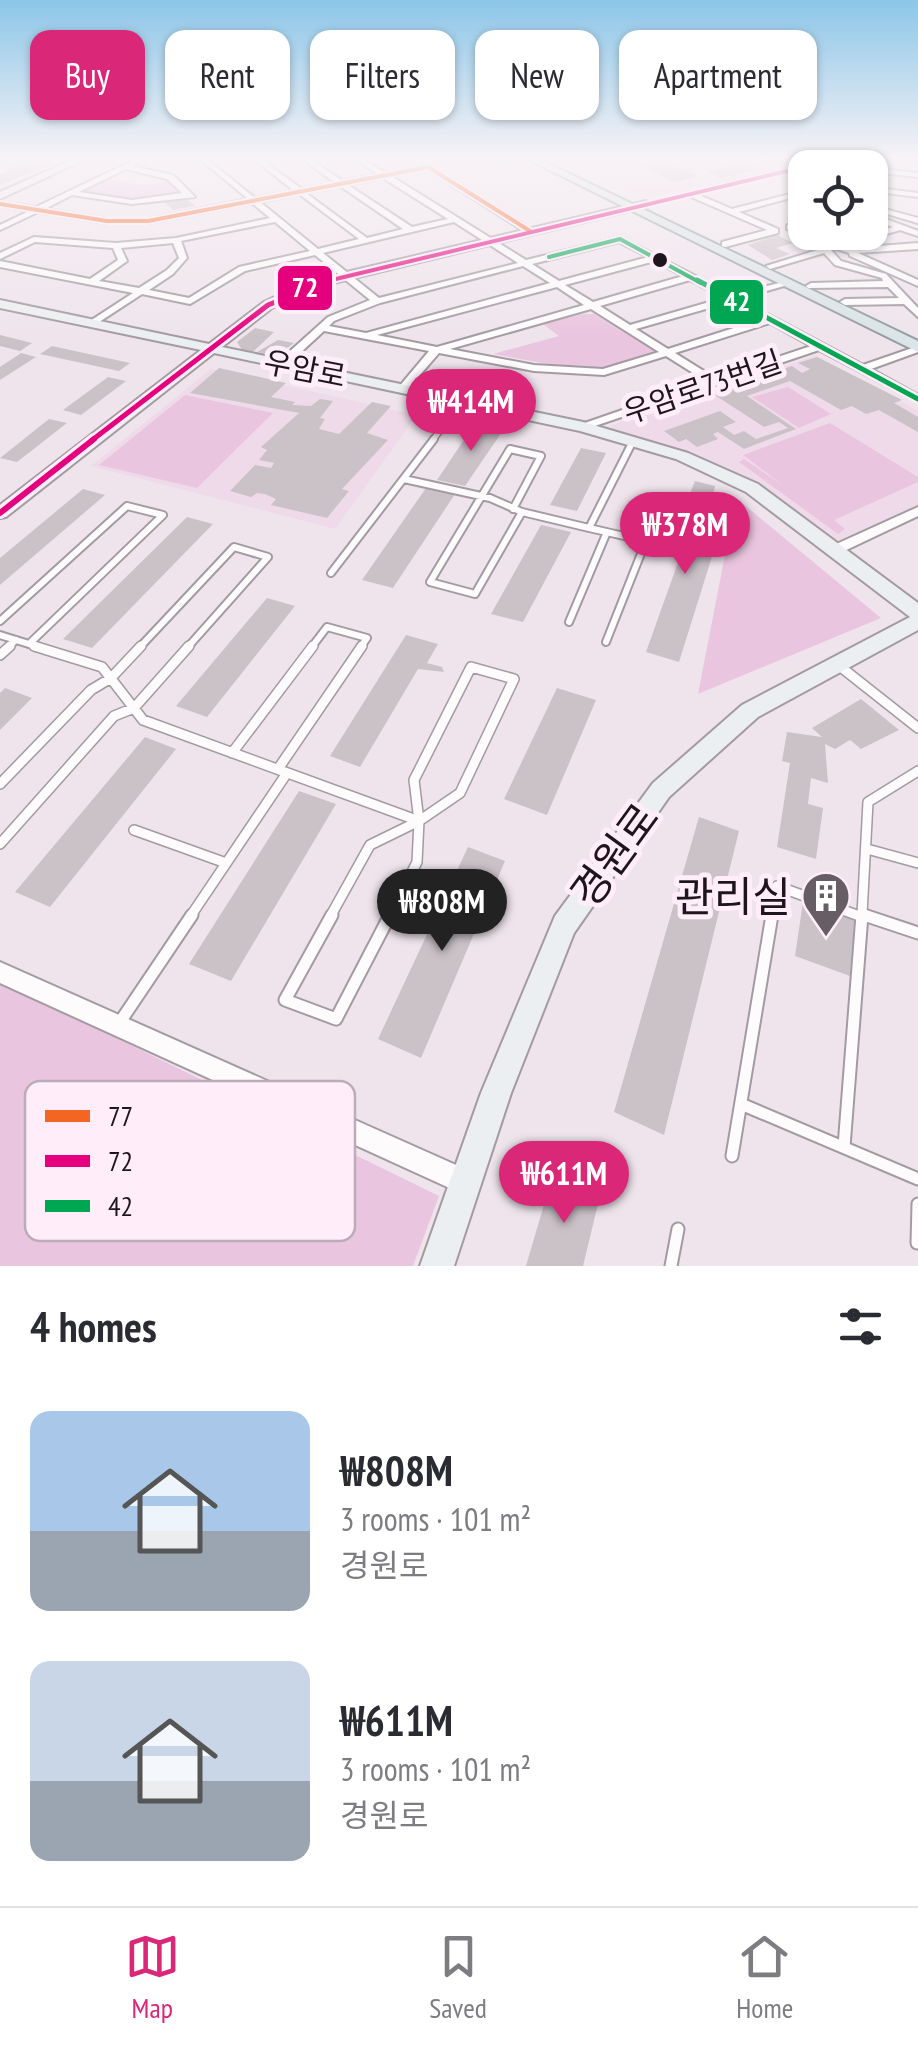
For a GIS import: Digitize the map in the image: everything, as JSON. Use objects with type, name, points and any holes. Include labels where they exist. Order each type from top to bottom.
[{"type":"main road","points":[[667,219],[918,348]]},
{"type":"main road","points":[[670,219],[918,338]]},
{"type":"street","points":[[62,225],[74,219]]},
{"type":"street","points":[[115,219],[153,219]]},
{"type":"street","points":[[34,239],[116,246],[176,240],[276,219]]},
{"type":"street","points":[[276,219],[377,301]]},
{"type":"street","points":[[337,219],[365,240]]},
{"type":"street","points":[[394,219],[410,230]]},
{"type":"street","points":[[511,219],[530,231]]},
{"type":"street","points":[[0,514],[268,305],[313,284],[580,219]]},
{"type":"street","points":[[746,219],[774,231]]},
{"type":"street","points":[[0,264],[190,301],[242,269],[454,220],[714,382]]},
{"type":"street","points":[[888,222],[918,234]]},
{"type":"street","points":[[888,231],[901,227]]},
{"type":"street","points":[[724,244],[788,228]]},
{"type":"street","points":[[0,256],[48,232]]},
{"type":"street","points":[[93,323],[183,258],[176,240]]},
{"type":"street","points":[[283,363],[330,320],[377,301],[620,240],[918,399]]},
{"type":"street","points":[[91,282],[124,261],[116,246]]},
{"type":"street","points":[[888,246],[918,246]]},
{"type":"street","points":[[770,266],[823,250]]},
{"type":"street","points":[[836,250],[838,263],[918,283]]},
{"type":"street","points":[[364,336],[656,258]]},
{"type":"street","points":[[403,388],[436,350],[691,277]]},
{"type":"street","points":[[811,286],[888,277]]},
{"type":"street","points":[[888,277],[918,314]]},
{"type":"street","points":[[628,328],[788,282]]},
{"type":"street","points":[[845,302],[904,300]]},
{"type":"street","name":"우암로","points":[[0,304],[583,426],[682,456],[752,488],[918,613]]},
{"type":"street","points":[[322,328],[556,372],[604,372],[770,320]]},
{"type":"street","name":"우암로73번길","points":[[583,426],[820,346]]},
{"type":"street","points":[[862,369],[918,348]]},
{"type":"street","points":[[837,549],[918,512]]},
{"type":"street","name":"경원로","points":[[437,1266],[496,1092],[564,925],[662,790],[750,711],[918,621]]},
{"type":"street","points":[[0,972],[240,1081]]},
{"type":"street","points":[[355,1133],[465,1182]]},
{"type":"lane","points":[[331,573],[442,428]]},
{"type":"lane","points":[[589,528],[633,441]]},
{"type":"lane","points":[[510,449],[542,456],[475,594],[430,582],[482,496],[510,449]]},
{"type":"lane","points":[[404,479],[646,541]]},
{"type":"lane","points":[[606,642],[664,502]]},
{"type":"lane","points":[[0,621],[127,506],[163,515],[29,644]]},
{"type":"lane","points":[[569,622],[607,532]]},
{"type":"lane","points":[[0,784],[91,690],[111,678],[234,547],[268,557],[134,708],[114,716],[0,844]]},
{"type":"lane","points":[[118,1026],[226,864],[366,638],[327,627],[232,753]]},
{"type":"lane","points":[[0,634],[102,667],[143,720],[419,821]]},
{"type":"lane","points":[[0,655],[16,640]]},
{"type":"lane","points":[[838,664],[918,728]]},
{"type":"lane","points":[[419,821],[370,845],[285,1000],[336,1019],[417,862],[419,821],[414,780],[470,667],[514,679],[460,793],[419,821]]},
{"type":"lane","points":[[844,1147],[868,802],[918,771]]},
{"type":"lane","points":[[134,830],[226,864]]},
{"type":"lane","points":[[867,849],[918,862]]},
{"type":"lane","points":[[732,1156],[777,886],[918,933]]},
{"type":"lane","points":[[740,1104],[918,1179]]},
{"type":"lane","points":[[917,1243],[918,1204]]},
{"type":"lane","points":[[672,1266],[678,1230]]},
{"type":"shaded area","points":[[594,314],[657,353],[607,368],[564,367],[493,354],[559,336],[543,324]]},
{"type":"shaded area","points":[[816,355],[918,411],[918,505],[837,541],[732,471],[610,426]]},
{"type":"shaded area","points":[[211,369],[417,415],[335,529],[91,466]]},
{"type":"shaded area","points":[[788,387],[831,414],[799,428],[752,397]]},
{"type":"shaded area","points":[[185,395],[273,413],[197,488],[99,465]]},
{"type":"shaded area","points":[[830,423],[918,477],[918,482],[834,520],[845,529],[838,534],[739,462],[744,459],[784,486],[743,455]]},
{"type":"shaded area","points":[[736,498],[881,618],[698,694]]},
{"type":"shaded area","points":[[0,981],[204,1081],[25,1081],[25,1241],[355,1241],[355,1155],[439,1196],[413,1266],[0,1266]]},
{"type":"building","points":[[777,235],[788,240],[788,244],[776,248],[790,254],[772,260],[748,245]]},
{"type":"building","points":[[255,328],[274,332],[253,352],[242,350],[237,342]]},
{"type":"building","points":[[0,335],[32,343],[20,351],[0,346]]},
{"type":"building","points":[[278,340],[294,343],[277,355],[257,352]]},
{"type":"building","points":[[52,346],[130,363],[119,371],[40,354]]},
{"type":"building","points":[[21,353],[36,357],[0,380],[0,367]]},
{"type":"building","points":[[817,357],[902,400],[894,403],[918,417],[918,432],[879,410],[866,414],[852,406],[841,410],[790,381],[747,396],[796,429],[744,449],[718,432],[713,434],[718,439],[697,447],[686,439],[679,442],[664,431],[720,411],[736,422],[723,427],[734,435],[744,431],[756,439],[788,428],[779,422],[764,427],[710,392],[792,366],[802,373],[810,369],[798,363]]},
{"type":"building","points":[[219,368],[286,383],[271,397],[295,402],[292,405],[311,406],[320,399],[333,401],[320,418],[325,419],[319,429],[339,434],[372,402],[391,406],[367,433],[388,440],[342,489],[349,491],[327,518],[271,505],[276,499],[265,494],[251,497],[230,491],[255,465],[271,468],[274,463],[259,460],[267,450],[261,447],[299,413],[190,393]]},
{"type":"building","points":[[108,377],[126,381],[81,415],[63,410]]},
{"type":"building","points":[[49,419],[67,423],[17,462],[0,458]]},
{"type":"building","points":[[476,422],[504,429],[465,486],[437,480]]},
{"type":"building","points":[[581,448],[606,453],[577,511],[550,505]]},
{"type":"building","points":[[695,481],[715,486],[702,544],[715,547],[679,662],[646,652],[686,540],[673,537]]},
{"type":"building","points":[[426,488],[455,494],[393,588],[362,580]]},
{"type":"building","points":[[83,489],[105,495],[0,585],[0,558]]},
{"type":"building","points":[[187,517],[213,524],[92,648],[63,639]]},
{"type":"building","points":[[541,525],[571,532],[523,622],[491,614]]},
{"type":"building","points":[[267,598],[295,606],[207,717],[176,706]]},
{"type":"building","points":[[406,635],[438,644],[427,663],[442,667],[444,672],[418,669],[360,767],[330,756]]},
{"type":"building","points":[[5,688],[32,698],[0,730],[0,693]]},
{"type":"building","points":[[557,688],[596,700],[547,815],[504,799]]},
{"type":"building","points":[[861,699],[899,730],[861,749],[850,740],[835,749],[825,744],[828,783],[811,778],[808,804],[823,808],[816,859],[777,847],[790,763],[782,761],[787,732],[822,737],[812,728]]},
{"type":"building","points":[[145,737],[176,749],[50,907],[15,892]]},
{"type":"building","points":[[299,791],[336,804],[231,981],[189,964]]},
{"type":"building","points":[[699,817],[739,831],[664,1135],[614,1112]]},
{"type":"building","points":[[468,847],[505,861],[421,1058],[378,1039]]},
{"type":"building","name":"관리실","points":[[803,902],[855,919],[850,976],[795,956]]},
{"type":"building","points":[[553,1174],[600,1196],[583,1266],[526,1266]]},
{"type":"transit line","name":"77","points":[[95,219],[158,219]]},
{"type":"transit line","name":"77","points":[[511,219],[530,231]]},
{"type":"transit line","name":"72","points":[[0,513],[268,305],[313,284],[585,219]]},
{"type":"transit line","name":"42","points":[[549,257],[620,239],[918,399]]},
{"type":"place","name":"관리실","points":[[826,938]]}]
